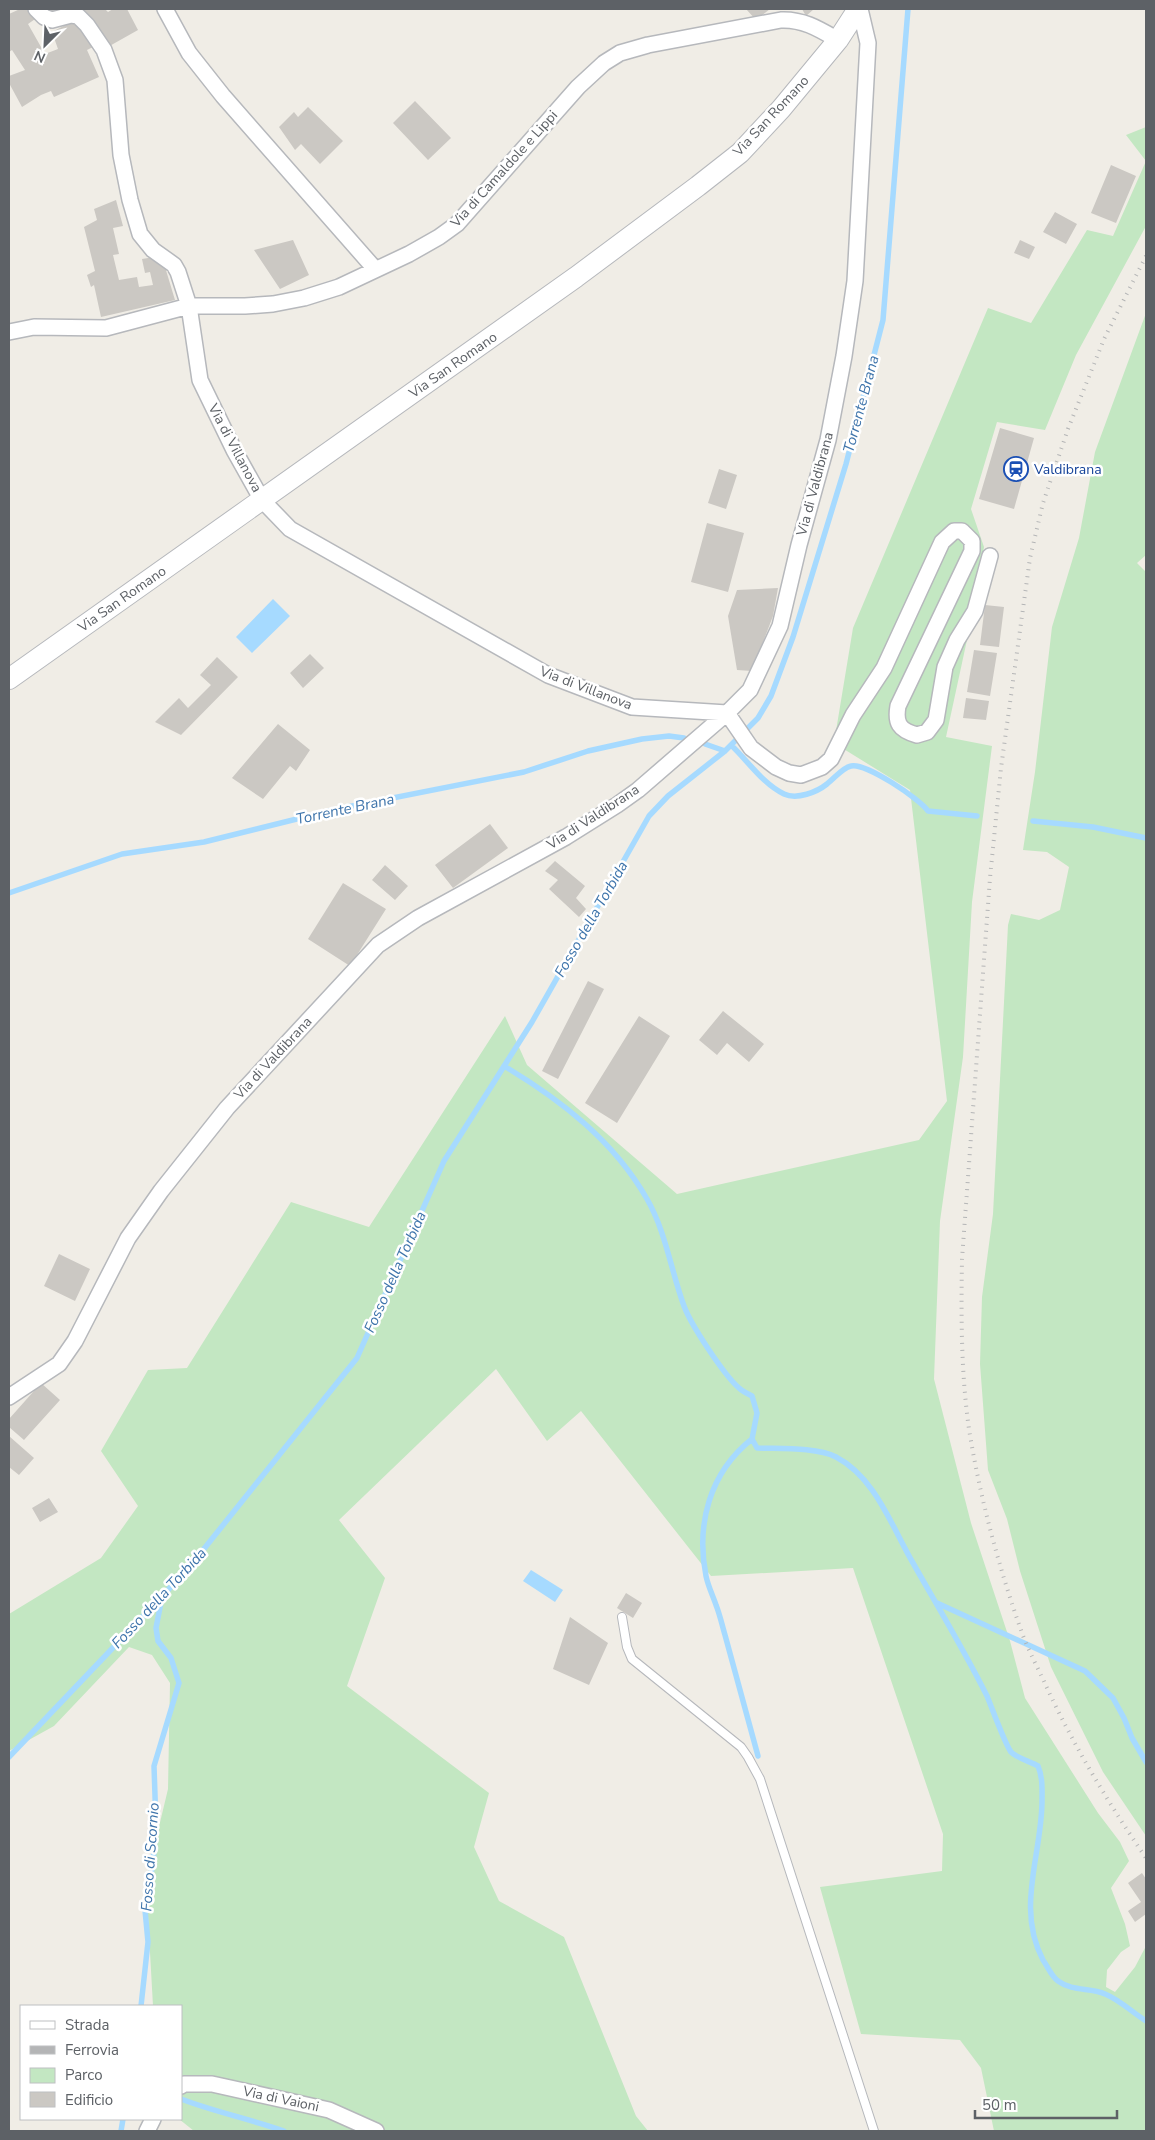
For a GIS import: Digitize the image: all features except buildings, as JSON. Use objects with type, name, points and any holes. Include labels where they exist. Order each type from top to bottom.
[{"type":"street","name":"Via di Villanova","points":[[36,9],[44,17],[52,20],[71,15],[78,16],[87,25],[104,50],[115,80],[121,155],[136,222],[147,244],[174,264],[189,306],[200,380],[234,450],[262,500],[290,529],[548,675],[632,707],[727,713]]},
{"type":"street","points":[[165,9],[189,53],[223,96],[375,269]]},
{"type":"street","name":"Via San Romano","points":[[9,678],[576,277],[698,186],[740,152],[782,109],[838,40],[859,9]]},
{"type":"street","name":"Via di Valdibrana","points":[[9,1397],[59,1364],[75,1341],[128,1238],[161,1191],[227,1108],[378,945],[418,918],[566,838],[617,805],[638,790],[727,713],[750,690],[780,626],[799,545],[828,440],[855,281],[868,43],[859,9]]},
{"type":"street","name":"Via di Camaldole e Lippi","points":[[9,332],[34,328],[106,328],[189,306],[273,304],[304,298],[339,287],[439,237],[457,224],[578,87],[604,62],[620,53],[648,45],[781,20],[798,21],[821,30],[838,40]]},
{"type":"street","points":[[727,713],[752,748],[776,767],[800,775],[822,767],[831,759],[853,715],[884,668],[942,542],[954,530],[962,530],[972,541],[972,551],[898,706],[896,720],[902,729],[917,736],[927,732],[936,720],[945,667],[957,640],[975,611],[990,556]]},
{"type":"street","name":"Via di Vaioni","points":[[182,2085],[212,2084],[329,2110],[376,2131]]},
{"type":"lane","points":[[622,1617],[627,1647],[632,1659],[731,1738],[748,1756],[754,1767],[760,1780],[874,2131]]},
{"type":"green space","points":[[1146,127],[1146,161],[1126,135]]},
{"type":"green space","points":[[1146,161],[1146,226],[1076,355],[1045,430],[997,422],[971,509],[984,547],[970,626],[946,737],[992,746],[972,902],[963,1057],[940,1221],[934,1379],[971,1523],[1010,1641],[1025,1698],[1098,1813],[1120,1842],[1129,1861],[1111,1888],[1125,1924],[1130,1946],[1121,1952],[1107,1970],[1106,1987],[1115,1992],[1135,1967],[1146,1946],[1146,2131],[994,2131],[981,2068],[960,2040],[861,2034],[820,1887],[942,1871],[943,1834],[853,1568],[711,1576],[581,1411],[547,1441],[496,1369],[339,1520],[385,1578],[347,1686],[489,1793],[474,1847],[499,1901],[564,1937],[636,2116],[648,2131],[194,2131],[180,2120],[182,2120],[182,2005],[153,2005],[146,1881],[168,1789],[170,1683],[152,1655],[129,1647],[54,1726],[9,1751],[9,1614],[101,1558],[138,1506],[101,1451],[148,1370],[187,1368],[291,1202],[369,1227],[505,1016],[527,1065],[677,1194],[919,1140],[947,1101],[910,790],[834,743],[853,628],[988,308],[1031,323],[1087,230],[1113,236]]},
{"type":"green space","points":[[1146,313],[1146,555],[1137,563],[1146,572],[1146,1836],[1103,1772],[1051,1667],[1020,1571],[1007,1519],[988,1470],[980,1364],[982,1297],[993,1214],[1008,925],[1011,914],[1039,920],[1060,910],[1069,867],[1047,852],[1023,850],[1035,772],[1052,627],[1079,538],[1095,452]]},
{"type":"water","points":[[273,599],[290,616],[252,653],[236,637]]},
{"type":"water","points":[[531,1570],[563,1590],[555,1602],[523,1581]]},
{"type":"waterway","name":"Fosso della Torbida","points":[[9,1757],[187,1570],[357,1358],[444,1161],[532,1022],[649,816],[668,796],[725,751],[758,718],[771,696],[793,637],[846,464],[883,320],[908,9]]},
{"type":"waterway","name":"Torrente Brana","points":[[9,893],[122,854],[204,842],[337,809],[524,772],[588,751],[642,739],[669,736],[684,738]]},
{"type":"waterway","name":"Torrente Brana","points":[[705,744],[725,751]]},
{"type":"waterway","points":[[731,745],[769,784],[776,790],[789,796],[801,796],[818,790],[845,769],[851,766],[858,766],[892,783],[915,798],[928,811],[977,816]]},
{"type":"waterway","points":[[1033,821],[1093,827],[1146,838]]},
{"type":"waterway","points":[[504,1066],[566,1108],[602,1140],[634,1178],[654,1212],[664,1238],[679,1293],[693,1325],[708,1349],[733,1382],[752,1396],[757,1413],[752,1439],[757,1448],[797,1449],[828,1454],[850,1466],[872,1490],[890,1519],[987,1696],[1008,1748],[1017,1756],[1038,1766],[1040,1771],[1042,1789],[1041,1823],[1032,1883],[1031,1922],[1035,1941],[1043,1960],[1053,1977],[1058,1981],[1070,1987],[1105,1994],[1146,2021]]},
{"type":"waterway","points":[[752,1439],[737,1453],[725,1468],[716,1484],[709,1501],[705,1519],[703,1557],[707,1580],[720,1616],[758,1756]]},
{"type":"waterway","name":"Fosso di Scornio","points":[[141,2005],[148,1942],[145,1910],[153,1862],[156,1825],[154,1766],[179,1683],[171,1658],[158,1641],[156,1628],[162,1597]]},
{"type":"waterway","points":[[937,1603],[1085,1671],[1113,1698],[1146,1762]]},
{"type":"waterway","points":[[182,2099],[284,2131]]},
{"type":"waterway","name":"Fosso di Scornio","points":[[121,2131],[123,2120]]},
{"type":"railway","points":[[1146,256],[1104,339],[1068,429],[1043,503],[1030,558],[1001,768],[990,878],[962,1259],[962,1344],[966,1408],[973,1455],[998,1558],[1022,1633],[1058,1710],[1081,1754],[1146,1858]]},
{"type":"place","name":"Valdibrana","points":[[1016,469]]}]
